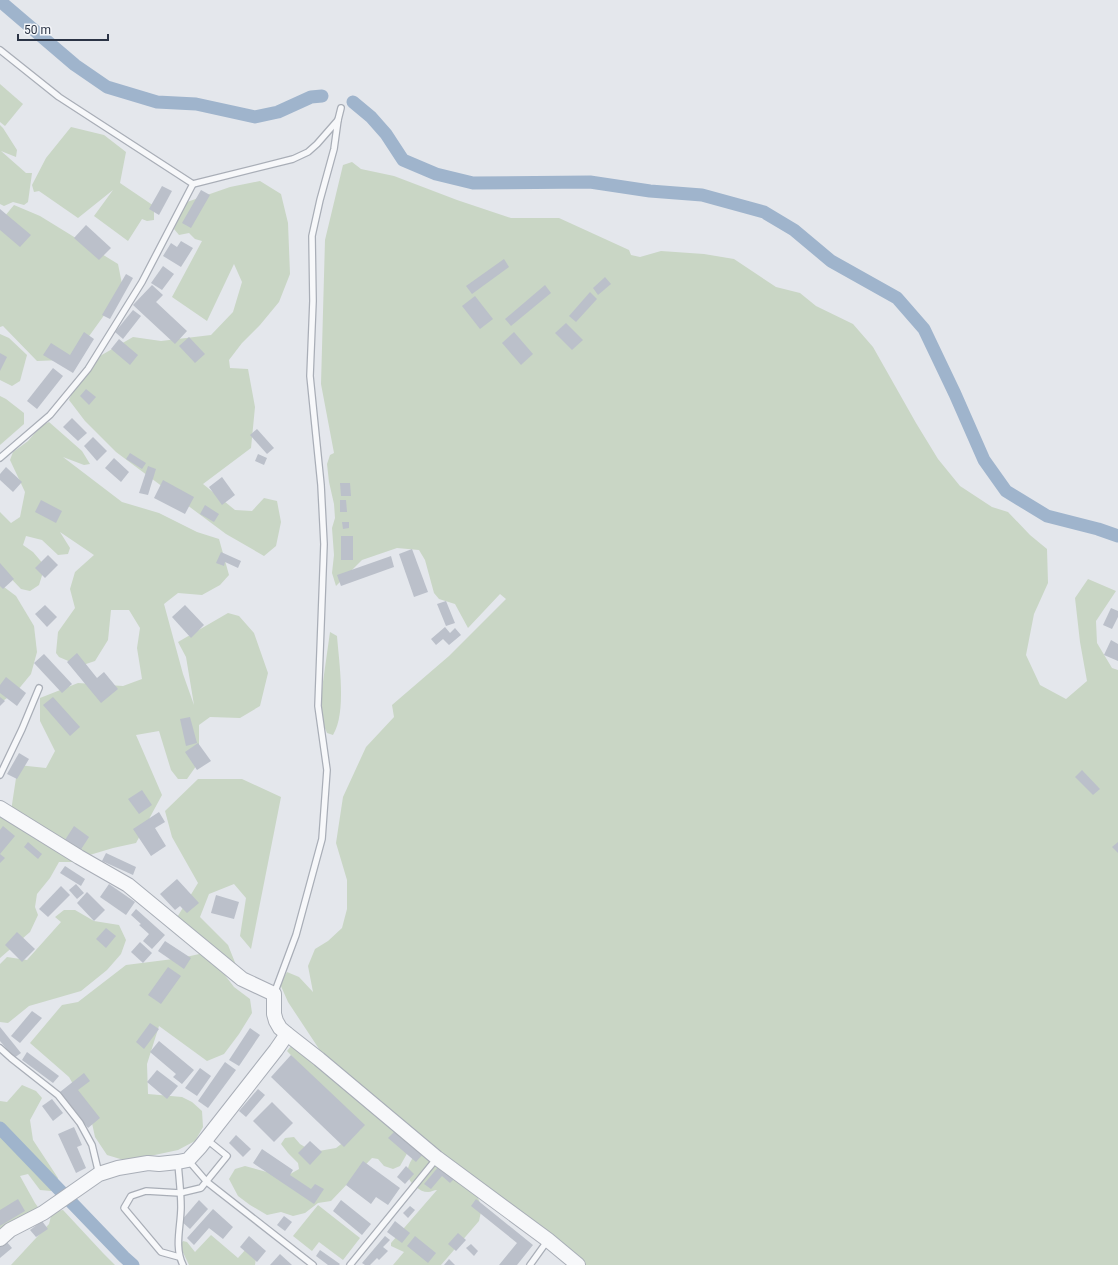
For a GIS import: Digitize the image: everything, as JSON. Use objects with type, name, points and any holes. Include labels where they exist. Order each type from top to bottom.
[{"type":"street","points":[[0,808],[79,858],[128,885],[242,979],[274,994],[274,1014],[276,1022],[280,1028],[437,1158],[548,1240],[578,1265]]},
{"type":"street","points":[[0,1239],[10,1230],[42,1213],[99,1174],[118,1168],[148,1163],[159,1164],[183,1161],[206,1139],[287,1034]]},
{"type":"lane","points":[[0,50],[59,97],[193,184],[293,159],[308,152],[338,120]]},
{"type":"lane","points":[[274,994],[296,935],[310,888],[322,839],[327,770],[318,706],[324,544],[321,484],[310,376],[313,301],[312,236],[334,149],[340,108]]},
{"type":"lane","points":[[0,458],[50,415],[88,369],[142,282],[193,184]]},
{"type":"lane","points":[[0,775],[22,729],[38,688]]},
{"type":"lane","points":[[0,1048],[58,1094],[80,1124],[92,1145],[99,1174]]},
{"type":"lane","points":[[179,1257],[161,1252],[124,1208],[131,1196],[146,1190],[180,1193],[201,1188],[227,1156],[206,1139]]},
{"type":"lane","points":[[350,1265],[437,1158]]},
{"type":"lane","points":[[183,1161],[207,1182],[313,1265]]},
{"type":"lane","points":[[183,1161],[178,1244],[179,1257],[183,1265]]},
{"type":"lane","points":[[530,1265],[548,1240]]},
{"type":"green space","points":[[0,84],[23,104],[5,126],[0,122]]},
{"type":"green space","points":[[0,125],[17,150],[16,157],[1,151],[26,173],[32,173],[28,202],[24,205],[13,202],[4,206],[0,204]]},
{"type":"green space","points":[[71,127],[104,135],[126,152],[120,183],[154,206],[154,220],[147,221],[142,219],[128,241],[94,216],[113,190],[78,218],[39,191],[34,192],[32,185],[46,158]]},
{"type":"green space","points":[[352,162],[361,169],[394,176],[457,200],[511,218],[559,218],[629,250],[631,255],[640,257],[661,251],[704,254],[734,259],[776,287],[800,293],[816,306],[853,324],[873,347],[938,459],[960,486],[992,507],[1008,512],[1030,535],[1047,549],[1048,583],[1034,614],[1026,655],[1040,685],[1066,699],[1087,681],[1080,642],[1075,598],[1088,579],[1116,591],[1096,621],[1097,643],[1112,668],[1118,670],[1118,1265],[570,1265],[329,1064],[288,1002],[280,984],[287,972],[299,977],[313,992],[308,966],[315,949],[328,941],[342,928],[347,909],[347,880],[336,843],[343,797],[366,747],[394,717],[392,705],[449,656],[506,599],[500,594],[468,628],[455,604],[439,599],[434,593],[425,560],[419,550],[397,548],[362,560],[336,586],[332,573],[334,555],[332,528],[335,518],[334,504],[327,464],[330,455],[334,453],[321,384],[325,240],[343,165]]},
{"type":"green space","points":[[260,181],[281,194],[288,223],[290,274],[279,302],[260,325],[242,343],[229,360],[230,368],[248,369],[255,407],[251,448],[203,484],[235,510],[252,511],[264,498],[277,501],[281,522],[276,546],[264,556],[226,534],[116,452],[85,421],[69,400],[72,393],[100,356],[133,337],[161,341],[211,335],[233,312],[242,282],[234,264],[207,321],[172,297],[202,241],[195,239],[189,233],[179,235],[174,229],[187,202],[230,187]]},
{"type":"green space","points":[[14,205],[40,216],[118,264],[123,289],[74,357],[62,360],[37,361],[3,326],[0,327],[0,222]]},
{"type":"green space","points":[[0,334],[9,338],[27,355],[20,381],[12,386],[0,380]]},
{"type":"green space","points":[[0,396],[24,413],[24,424],[0,445]]},
{"type":"green space","points":[[49,422],[82,451],[90,464],[84,465],[63,457],[122,502],[159,513],[197,532],[219,539],[229,575],[220,585],[202,595],[178,593],[164,604],[183,674],[194,705],[186,657],[178,642],[228,613],[239,616],[254,633],[268,673],[260,706],[240,718],[210,717],[199,725],[199,762],[187,779],[178,779],[171,770],[159,731],[136,735],[162,795],[136,843],[83,857],[11,811],[18,765],[46,768],[55,751],[40,721],[40,698],[78,683],[123,686],[142,679],[137,648],[140,628],[129,610],[111,610],[108,640],[95,661],[80,666],[59,657],[56,653],[58,632],[75,608],[70,589],[75,572],[94,555],[60,532],[70,548],[68,554],[58,555],[42,540],[26,536],[23,545],[33,552],[45,566],[39,585],[30,591],[21,589],[0,567],[0,512],[11,523],[20,517],[25,492],[10,460],[13,452],[28,441],[41,426]]},
{"type":"green space","points":[[0,584],[16,596],[34,626],[37,652],[31,674],[17,691],[0,703]]},
{"type":"green space","points":[[330,632],[337,636],[341,687],[340,714],[333,735],[327,733],[323,723],[320,703]]},
{"type":"green space","points":[[198,779],[242,779],[281,797],[251,949],[240,936],[246,898],[234,884],[209,894],[200,917],[228,945],[236,965],[229,969],[176,919],[198,883],[172,837],[165,811]]},
{"type":"green space","points":[[0,813],[79,862],[59,862],[50,878],[37,894],[35,907],[38,915],[30,932],[0,958]]},
{"type":"green space","points":[[64,910],[75,910],[94,921],[119,925],[126,940],[121,954],[107,970],[81,991],[29,1006],[8,1023],[0,1022],[0,964],[7,957],[27,960],[61,922],[55,917]]},
{"type":"green space","points":[[204,953],[214,961],[234,987],[250,999],[252,1013],[224,1054],[207,1061],[159,1026],[147,1064],[148,1094],[182,1097],[192,1102],[202,1111],[203,1127],[195,1141],[178,1150],[127,1161],[107,1155],[95,1137],[90,1114],[69,1077],[30,1043],[62,1005],[78,1002],[126,965],[181,958]]},
{"type":"green space","points":[[291,1046],[403,1134],[409,1150],[400,1166],[393,1169],[384,1166],[378,1159],[372,1158],[331,1201],[318,1203],[305,1213],[293,1216],[281,1212],[267,1215],[238,1196],[229,1179],[235,1169],[245,1166],[285,1177],[299,1169],[298,1163],[281,1144],[285,1138],[294,1137],[300,1144],[313,1152],[336,1148],[361,1129],[287,1051]]},
{"type":"green space","points":[[22,1085],[36,1091],[42,1098],[30,1120],[33,1140],[58,1178],[51,1191],[40,1190],[28,1174],[20,1176],[40,1210],[0,1246],[0,1101],[7,1102]]},
{"type":"green space","points":[[419,1148],[477,1196],[482,1207],[479,1221],[441,1265],[393,1265],[404,1252],[391,1246],[391,1243],[437,1190],[428,1192],[422,1191],[411,1182],[408,1177],[408,1168],[412,1158]]},
{"type":"green space","points":[[318,1205],[360,1238],[343,1260],[319,1242],[312,1251],[293,1236]]},
{"type":"green space","points":[[63,1210],[115,1265],[11,1265],[49,1224],[52,1212]]},
{"type":"green space","points":[[211,1235],[238,1258],[247,1248],[256,1258],[255,1265],[189,1265],[180,1246],[183,1241],[187,1242],[195,1252]]},
{"type":"building","points":[[162,186],[172,191],[159,215],[149,209]]},
{"type":"building","points":[[201,190],[210,195],[191,228],[182,223]]},
{"type":"building","points":[[0,209],[31,235],[20,247],[0,230]]},
{"type":"building","points":[[86,225],[111,248],[99,260],[74,238]]},
{"type":"building","points":[[181,241],[193,248],[181,267],[163,256],[171,243],[177,247]]},
{"type":"building","points":[[504,259],[509,267],[472,294],[466,286]]},
{"type":"building","points":[[163,266],[174,274],[162,290],[151,283]]},
{"type":"building","points":[[126,274],[133,278],[110,319],[102,315]]},
{"type":"building","points":[[605,277],[611,284],[598,295],[593,288]]},
{"type":"building","points":[[152,285],[163,295],[156,302],[187,331],[175,344],[133,305]]},
{"type":"building","points":[[545,285],[551,293],[511,326],[505,319]]},
{"type":"building","points":[[590,292],[597,299],[576,322],[569,316]]},
{"type":"building","points":[[475,296],[493,319],[480,329],[462,306]]},
{"type":"building","points":[[133,310],[141,316],[123,339],[115,332]]},
{"type":"building","points":[[566,323],[583,340],[572,350],[555,333]]},
{"type":"building","points":[[84,332],[94,339],[73,373],[43,355],[51,343],[70,355]]},
{"type":"building","points":[[514,332],[533,354],[521,365],[502,343]]},
{"type":"building","points":[[189,337],[205,354],[195,363],[179,346]]},
{"type":"building","points":[[119,339],[138,355],[130,365],[111,349]]},
{"type":"building","points":[[0,353],[7,357],[0,371]]},
{"type":"building","points":[[53,368],[63,376],[37,409],[27,401]]},
{"type":"building","points":[[86,389],[96,397],[89,405],[80,396]]},
{"type":"building","points":[[72,418],[87,433],[78,441],[63,427]]},
{"type":"building","points":[[257,429],[274,448],[267,454],[250,435]]},
{"type":"building","points":[[93,437],[107,451],[97,461],[84,446]]},
{"type":"building","points":[[130,453],[146,463],[142,469],[126,459]]},
{"type":"building","points":[[258,454],[267,458],[264,465],[255,461]]},
{"type":"building","points":[[114,458],[129,472],[121,482],[105,468]]},
{"type":"building","points":[[148,466],[156,469],[148,495],[139,493]]},
{"type":"building","points":[[6,467],[22,482],[13,492],[0,480],[0,474]]},
{"type":"building","points":[[222,477],[235,495],[222,505],[209,487]]},
{"type":"building","points":[[163,480],[194,497],[185,514],[154,498]]},
{"type":"building","points":[[340,483],[350,483],[351,496],[341,496]]},
{"type":"building","points":[[41,500],[62,511],[56,523],[35,512]]},
{"type":"building","points":[[340,500],[346,500],[347,512],[340,512]]},
{"type":"building","points":[[205,505],[219,514],[214,522],[200,514]]},
{"type":"building","points":[[342,522],[349,522],[349,528],[343,529]]},
{"type":"building","points":[[341,536],[353,536],[353,560],[341,560]]},
{"type":"building","points":[[412,549],[428,592],[414,597],[399,554]]},
{"type":"building","points":[[221,552],[241,561],[238,568],[225,562],[224,566],[216,563]]},
{"type":"building","points":[[48,555],[58,565],[45,578],[35,568]]},
{"type":"building","points":[[391,556],[394,567],[341,586],[337,575]]},
{"type":"building","points":[[0,563],[14,579],[3,589],[0,586]]},
{"type":"building","points":[[446,601],[455,623],[446,626],[437,604]]},
{"type":"building","points":[[45,605],[57,617],[47,627],[35,614]]},
{"type":"building","points":[[185,605],[204,625],[191,638],[172,617]]},
{"type":"building","points":[[1111,608],[1118,611],[1118,617],[1112,629],[1103,625]]},
{"type":"building","points":[[445,627],[450,633],[455,628],[461,635],[449,645],[443,639],[436,645],[431,639]]},
{"type":"building","points":[[1111,640],[1118,644],[1118,661],[1104,655]]},
{"type":"building","points":[[77,653],[97,678],[104,672],[118,689],[101,703],[67,662]]},
{"type":"building","points":[[44,654],[72,684],[62,693],[34,663]]},
{"type":"building","points":[[6,677],[26,693],[17,706],[0,693],[0,685]]},
{"type":"building","points":[[0,697],[5,701],[0,706]]},
{"type":"building","points":[[53,697],[80,727],[70,736],[43,705]]},
{"type":"building","points":[[190,717],[197,743],[186,746],[180,719]]},
{"type":"building","points":[[198,743],[211,761],[197,770],[185,752]]},
{"type":"building","points":[[19,753],[29,759],[17,779],[7,774]]},
{"type":"building","points":[[1082,770],[1100,789],[1093,795],[1075,777]]},
{"type":"building","points":[[142,790],[152,805],[139,814],[128,799]]},
{"type":"building","points":[[159,812],[165,822],[155,828],[166,846],[151,856],[133,829]]},
{"type":"building","points":[[3,826],[15,836],[0,854],[0,830]]},
{"type":"building","points":[[74,826],[89,837],[80,851],[65,840]]},
{"type":"building","points":[[28,842],[42,854],[38,859],[24,847]]},
{"type":"building","points":[[1118,842],[1118,853],[1112,847]]},
{"type":"building","points":[[106,853],[136,867],[133,875],[102,861]]},
{"type":"building","points":[[0,854],[5,858],[0,863]]},
{"type":"building","points":[[65,866],[85,879],[81,886],[60,873]]},
{"type":"building","points":[[177,879],[199,903],[187,913],[180,906],[175,910],[160,894]]},
{"type":"building","points":[[76,884],[84,893],[77,899],[69,890]]},
{"type":"building","points":[[109,884],[135,902],[126,915],[100,897]]},
{"type":"building","points":[[61,886],[70,895],[48,917],[39,909]]},
{"type":"building","points":[[87,892],[105,910],[94,921],[77,903]]},
{"type":"building","points":[[216,895],[239,902],[234,919],[211,913]]},
{"type":"building","points":[[136,909],[165,935],[152,949],[143,941],[149,934],[131,915]]},
{"type":"building","points":[[106,928],[116,936],[106,948],[96,939]]},
{"type":"building","points":[[17,932],[35,949],[22,962],[5,945]]},
{"type":"building","points":[[165,941],[191,958],[184,969],[158,951]]},
{"type":"building","points":[[140,942],[152,953],[143,963],[131,952]]},
{"type":"building","points":[[168,967],[181,976],[161,1004],[148,995]]},
{"type":"building","points":[[32,1011],[42,1018],[20,1043],[11,1036]]},
{"type":"building","points":[[150,1023],[159,1029],[144,1049],[136,1042]]},
{"type":"building","points":[[0,1027],[21,1053],[14,1058],[0,1041]]},
{"type":"building","points":[[250,1028],[260,1035],[239,1066],[229,1060]]},
{"type":"building","points":[[159,1041],[194,1070],[182,1084],[173,1077],[176,1074],[150,1052]]},
{"type":"building","points":[[27,1052],[59,1076],[53,1083],[22,1060]]},
{"type":"building","points":[[291,1055],[365,1125],[344,1147],[271,1077]]},
{"type":"building","points":[[225,1062],[236,1070],[208,1108],[198,1101]]},
{"type":"building","points":[[200,1068],[211,1076],[197,1096],[185,1088]]},
{"type":"building","points":[[157,1070],[178,1086],[167,1099],[147,1082]]},
{"type":"building","points":[[84,1073],[90,1081],[78,1090],[100,1118],[88,1128],[60,1092]]},
{"type":"building","points":[[258,1089],[265,1095],[246,1117],[239,1111]]},
{"type":"building","points":[[52,1099],[63,1113],[53,1121],[42,1106]]},
{"type":"building","points":[[272,1102],[293,1123],[274,1142],[253,1121]]},
{"type":"building","points":[[74,1127],[82,1145],[77,1147],[86,1168],[76,1173],[58,1134]]},
{"type":"building","points":[[394,1132],[422,1155],[416,1162],[388,1138]]},
{"type":"building","points":[[236,1135],[251,1149],[243,1157],[229,1143]]},
{"type":"building","points":[[310,1141],[322,1152],[310,1165],[298,1153]]},
{"type":"building","points":[[262,1149],[293,1170],[290,1175],[311,1189],[315,1184],[324,1189],[314,1204],[253,1163]]},
{"type":"building","points":[[363,1161],[400,1188],[388,1205],[376,1197],[371,1204],[346,1185]]},
{"type":"building","points":[[406,1166],[414,1174],[405,1184],[397,1177]]},
{"type":"building","points":[[439,1166],[454,1179],[450,1183],[442,1176],[431,1189],[424,1184]]},
{"type":"building","points":[[18,1199],[25,1211],[0,1226],[0,1210]]},
{"type":"building","points":[[476,1199],[533,1245],[517,1265],[499,1265],[517,1243],[471,1206]]},
{"type":"building","points":[[199,1200],[208,1209],[190,1229],[181,1221]]},
{"type":"building","points":[[341,1200],[371,1224],[362,1235],[333,1211]]},
{"type":"building","points":[[410,1206],[415,1210],[408,1218],[403,1213]]},
{"type":"building","points":[[213,1209],[233,1227],[223,1239],[209,1228],[194,1245],[187,1238]]},
{"type":"building","points":[[284,1216],[292,1222],[285,1231],[277,1225]]},
{"type":"building","points":[[42,1221],[48,1229],[36,1237],[30,1230]]},
{"type":"building","points":[[395,1221],[410,1233],[402,1243],[387,1232]]},
{"type":"building","points":[[458,1233],[466,1240],[456,1251],[448,1244]]},
{"type":"building","points":[[249,1236],[266,1251],[257,1262],[240,1247]]},
{"type":"building","points":[[385,1236],[390,1240],[383,1247],[388,1251],[379,1260],[377,1258],[370,1265],[365,1265],[362,1263]]},
{"type":"building","points":[[415,1236],[436,1253],[428,1263],[407,1246]]},
{"type":"building","points":[[6,1241],[12,1248],[0,1258],[0,1246]]},
{"type":"building","points":[[471,1244],[478,1251],[474,1256],[466,1248]]},
{"type":"building","points":[[320,1250],[340,1264],[328,1265],[316,1256]]},
{"type":"building","points":[[280,1254],[292,1265],[270,1265]]},
{"type":"building","points":[[449,1259],[455,1265],[444,1265]]},
{"type":"waterway","points":[[0,1],[75,65],[107,87],[157,102],[196,104],[255,117],[278,112],[311,97],[322,96]]},
{"type":"waterway","points":[[353,102],[371,117],[386,134],[403,160],[436,174],[473,183],[590,182],[650,191],[702,195],[764,212],[794,230],[831,261],[897,298],[924,329],[984,460],[1006,491],[1047,516],[1098,529],[1118,536]]},
{"type":"waterway","points":[[0,1128],[133,1265]]}]
